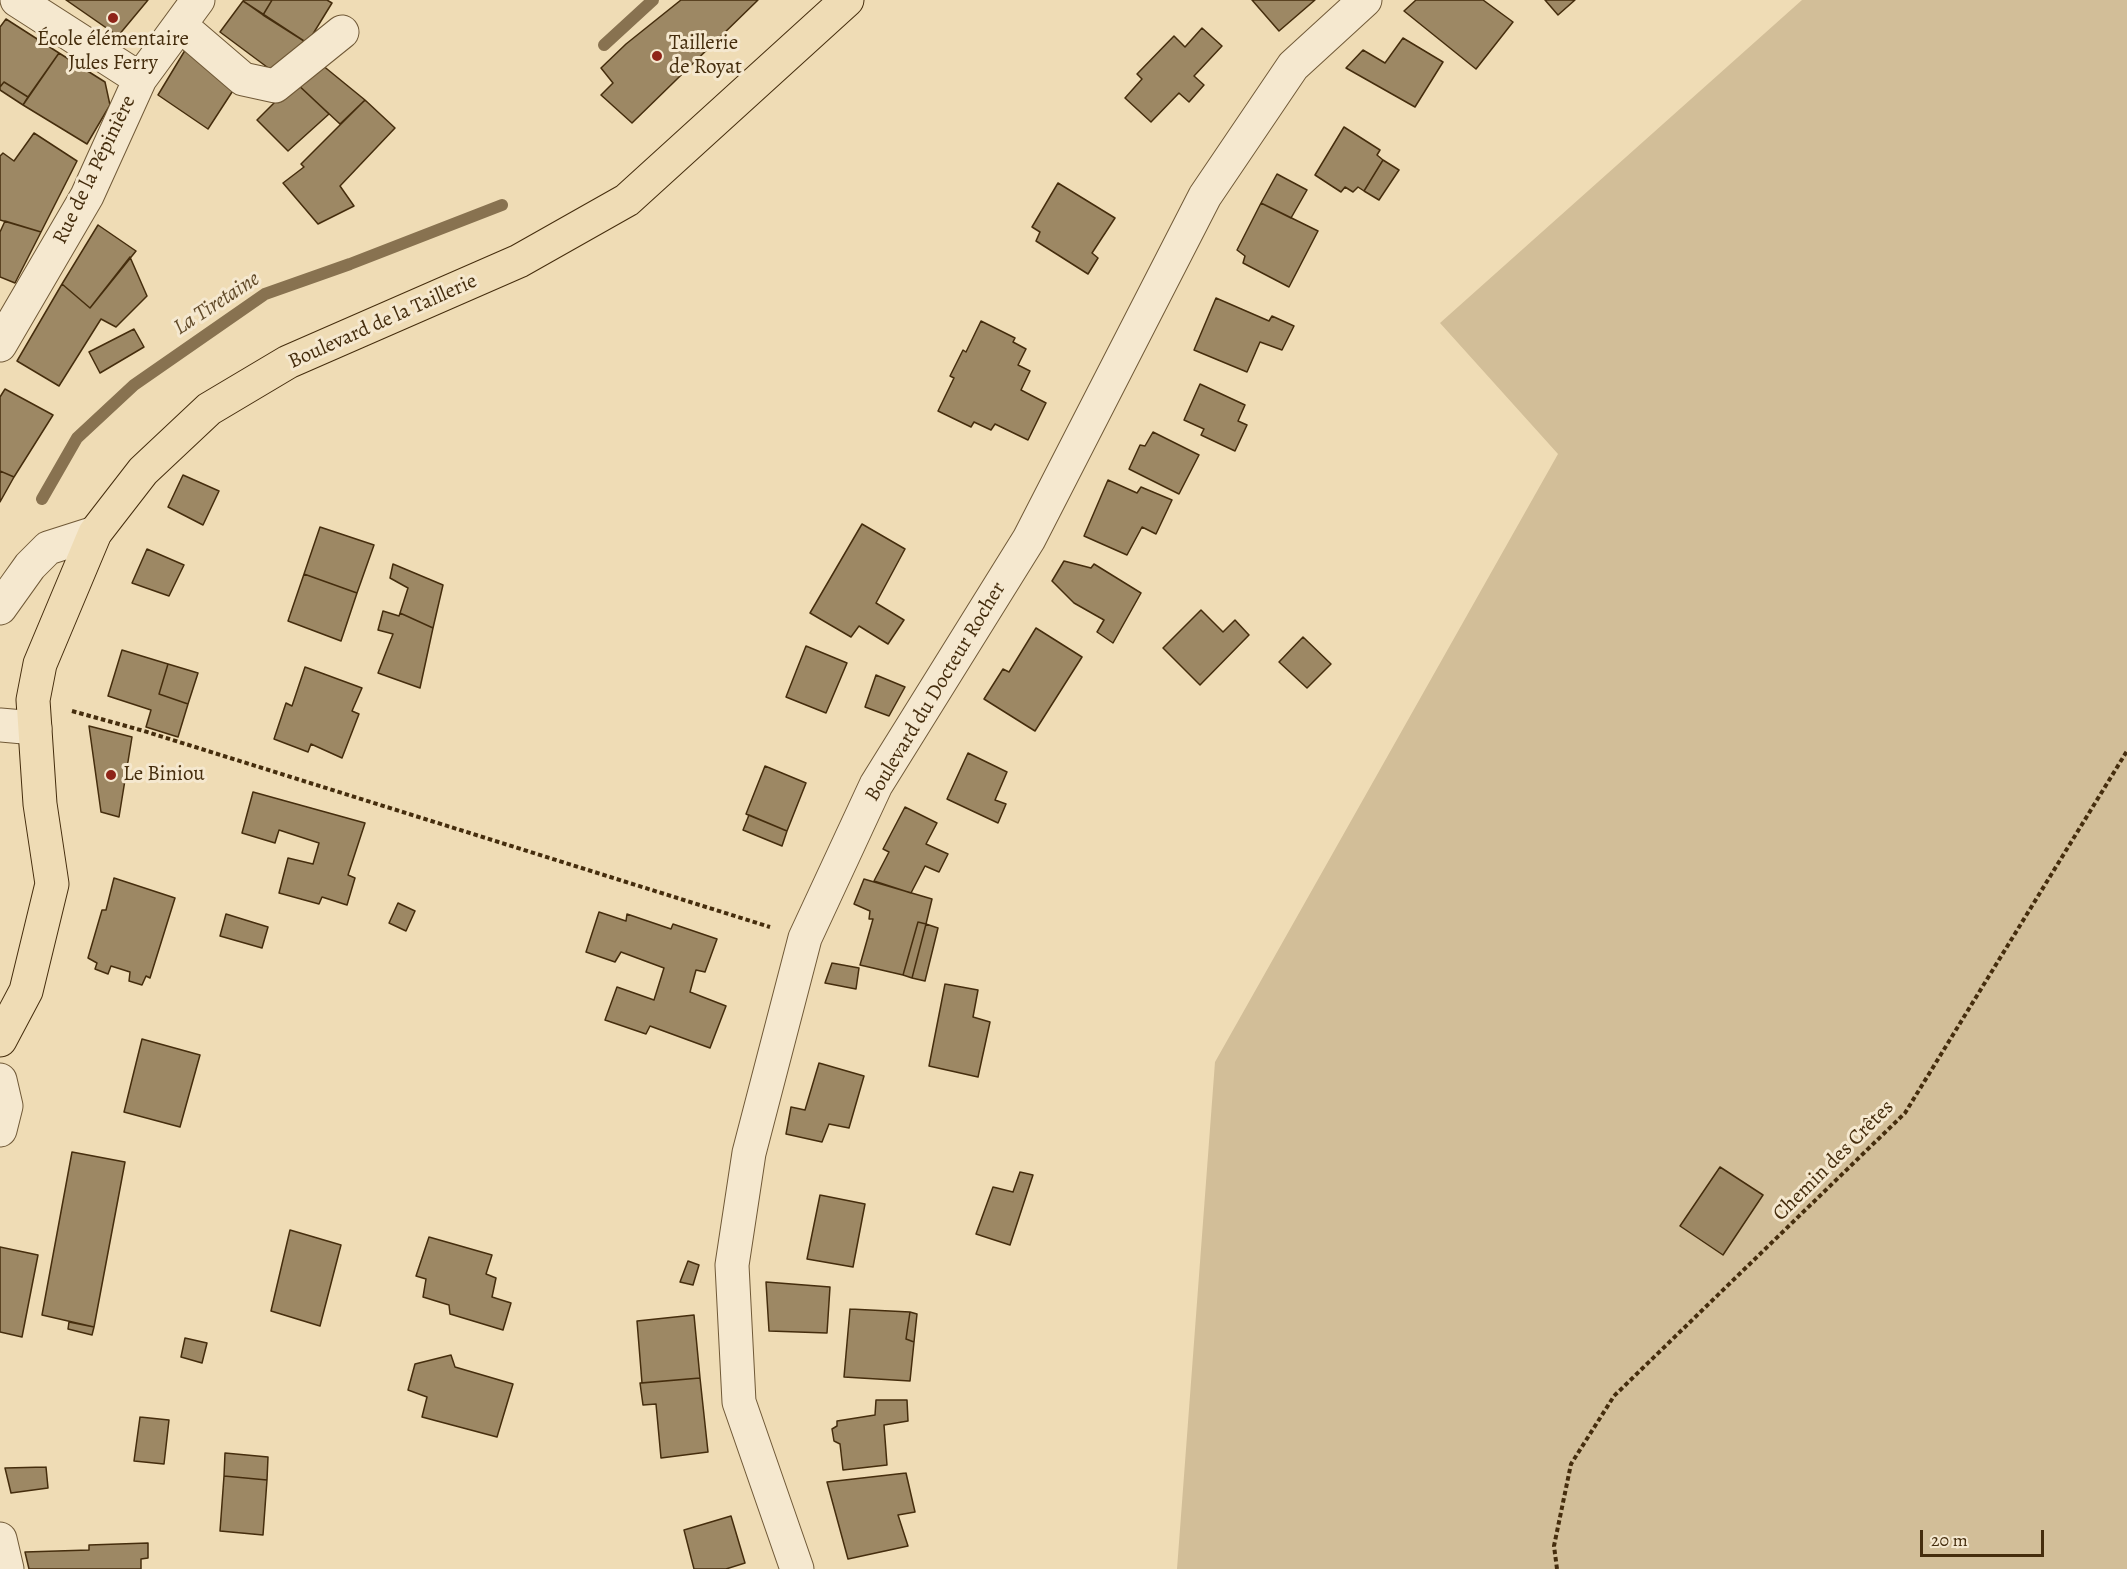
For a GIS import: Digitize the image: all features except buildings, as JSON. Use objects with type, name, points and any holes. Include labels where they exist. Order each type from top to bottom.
[{"type":"main road","name":"Boulevard de la Taillerie","points":[[0,1040],[27,991],[52,884],[40,804],[34,714],[40,664],[95,533],[143,471],[209,409],[288,362],[519,261],[627,200],[847,0]]},
{"type":"street","points":[[17,0],[140,79]]},
{"type":"street","name":"Boulevard du Docteur Rocher","points":[[797,1569],[739,1402],[732,1265],[749,1153],[805,938],[876,785],[1029,539],[1205,196],[1293,66],[1365,0]]},
{"type":"street","points":[[189,12],[243,79],[274,86],[342,32]]},
{"type":"street","name":"Rue de la Pépinière","points":[[0,345],[87,196],[140,79],[189,12]]},
{"type":"street","points":[[0,608],[30,566],[48,548],[95,533]]},
{"type":"street","points":[[0,724],[34,714]]},
{"type":"street","points":[[0,1080],[6,1106],[0,1130]]},
{"type":"street","points":[[0,1539],[7,1569]]},
{"type":"path","points":[[34,714],[144,731],[805,938]]},
{"type":"path","name":"Chemin des Crêtes","points":[[1557,1569],[1554,1546],[1571,1464],[1614,1396],[1905,1113],[2127,751]]},
{"type":"shaded area","points":[[1802,0],[2127,0],[2127,1569],[1177,1569],[1215,1062],[1558,454],[1440,323]]},
{"type":"waterway","name":"La Tiretaine","points":[[604,45],[653,0]]},
{"type":"waterway","name":"La Tiretaine","points":[[42,499],[77,438],[134,385],[265,294],[502,205]]},
{"type":"place","name":"École élémentaire Jules Ferry","points":[[113,18]]},
{"type":"place","name":"Taillerie de Royat","points":[[657,56]]},
{"type":"place","name":"Le Biniou","points":[[111,775]]}]
